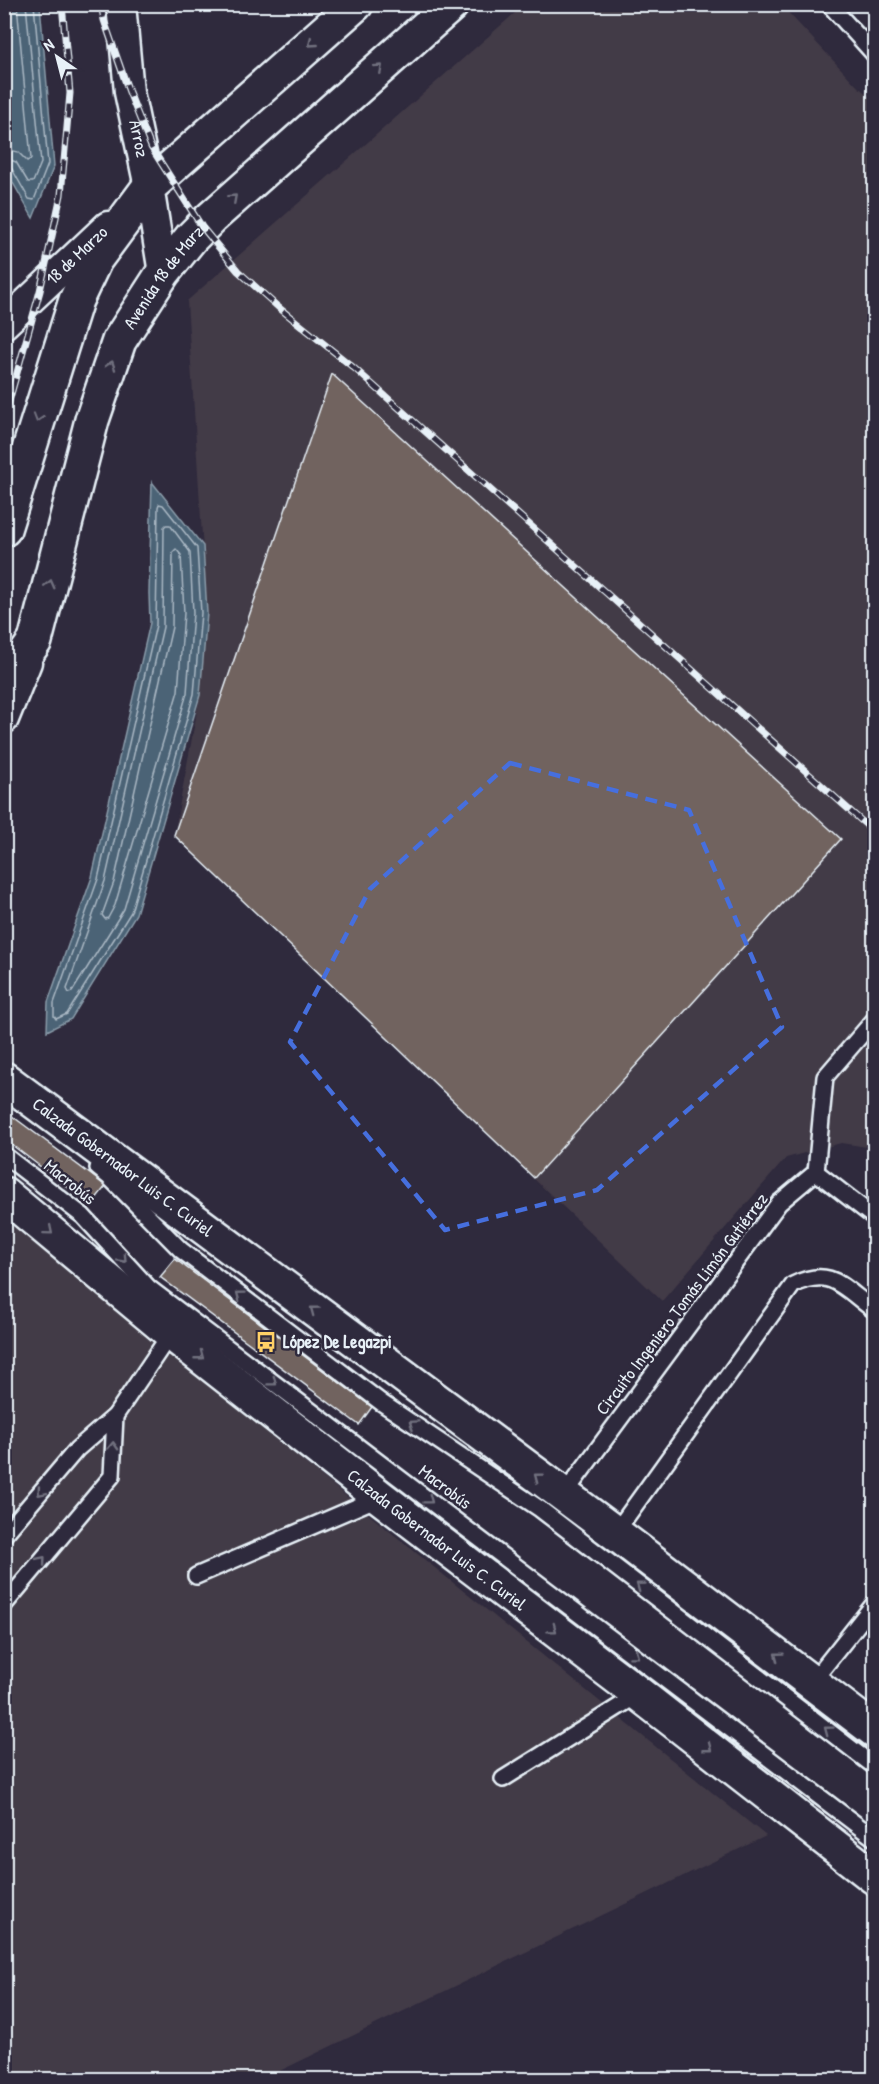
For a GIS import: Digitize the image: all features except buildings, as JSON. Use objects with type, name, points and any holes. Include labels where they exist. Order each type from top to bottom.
[{"type":"main road","points":[[4,529],[76,300],[95,260],[148,187],[356,4]]},
{"type":"main road","name":"Avenida 18 de Marzo","points":[[4,685],[35,641],[92,420],[119,342],[163,273],[191,238],[211,218],[452,4]]},
{"type":"main road","name":"Calzada Gobernador Luis C. Curiel","points":[[4,1079],[615,1533],[874,1730]]},
{"type":"main road","name":"Calzada Gobernador Luis C. Curiel","points":[[4,1194],[171,1333],[874,1877]]},
{"type":"street","name":"Arroz","points":[[121,4],[129,92],[163,273]]},
{"type":"street","name":"18 de Marzo","points":[[8,314],[148,187]]},
{"type":"street","name":"Avenida 18 de Marzo","points":[[4,719],[35,641]]},
{"type":"lane","points":[[829,4],[874,54]]},
{"type":"lane","points":[[874,1020],[825,1077],[816,1172],[874,1217]]},
{"type":"lane","name":"Macrobús","points":[[4,1155],[83,1216],[149,1288],[874,1838]]},
{"type":"lane","name":"Macrobús","points":[[90,1163],[109,1177],[190,1257],[382,1403],[540,1509],[874,1766]]},
{"type":"lane","name":"Circuito Ingeniero Tomás Limón Gutiérrez","points":[[563,1496],[779,1203],[816,1172]]},
{"type":"lane","points":[[615,1533],[793,1285],[809,1278],[829,1277],[874,1310]]},
{"type":"lane","points":[[4,1535],[77,1449],[115,1416],[171,1333]]},
{"type":"lane","points":[[4,1605],[112,1476],[115,1416]]},
{"type":"lane","points":[[196,1576],[380,1497]]},
{"type":"lane","points":[[812,1682],[874,1605]]},
{"type":"lane","points":[[503,1779],[639,1694]]},
{"type":"highlighted area","points":[[510,763],[689,810],[782,1027],[597,1190],[445,1230],[290,1042],[370,889]]},
{"type":"shaded area","points":[[524,5],[781,5],[858,87],[874,100],[874,1148],[841,1143],[786,1158],[662,1301],[174,835],[200,695],[207,613],[187,301]]},
{"type":"shaded area","points":[[4,1219],[766,1836],[263,2079],[5,2079]]},
{"type":"water","points":[[4,5],[40,5],[54,166],[33,218],[8,174],[5,153]]},
{"type":"water","points":[[152,482],[203,546],[207,613],[200,695],[136,914],[71,1019],[47,1031],[48,1002],[92,877],[150,623]]},
{"type":"railway","points":[[4,419],[40,291],[61,195],[70,93],[62,4]]},
{"type":"railway","points":[[101,4],[104,20],[129,92],[151,147],[202,227],[238,271],[278,307],[354,368],[874,832]]},
{"type":"place","name":"López De Legazpi","points":[[266,1342]]}]
